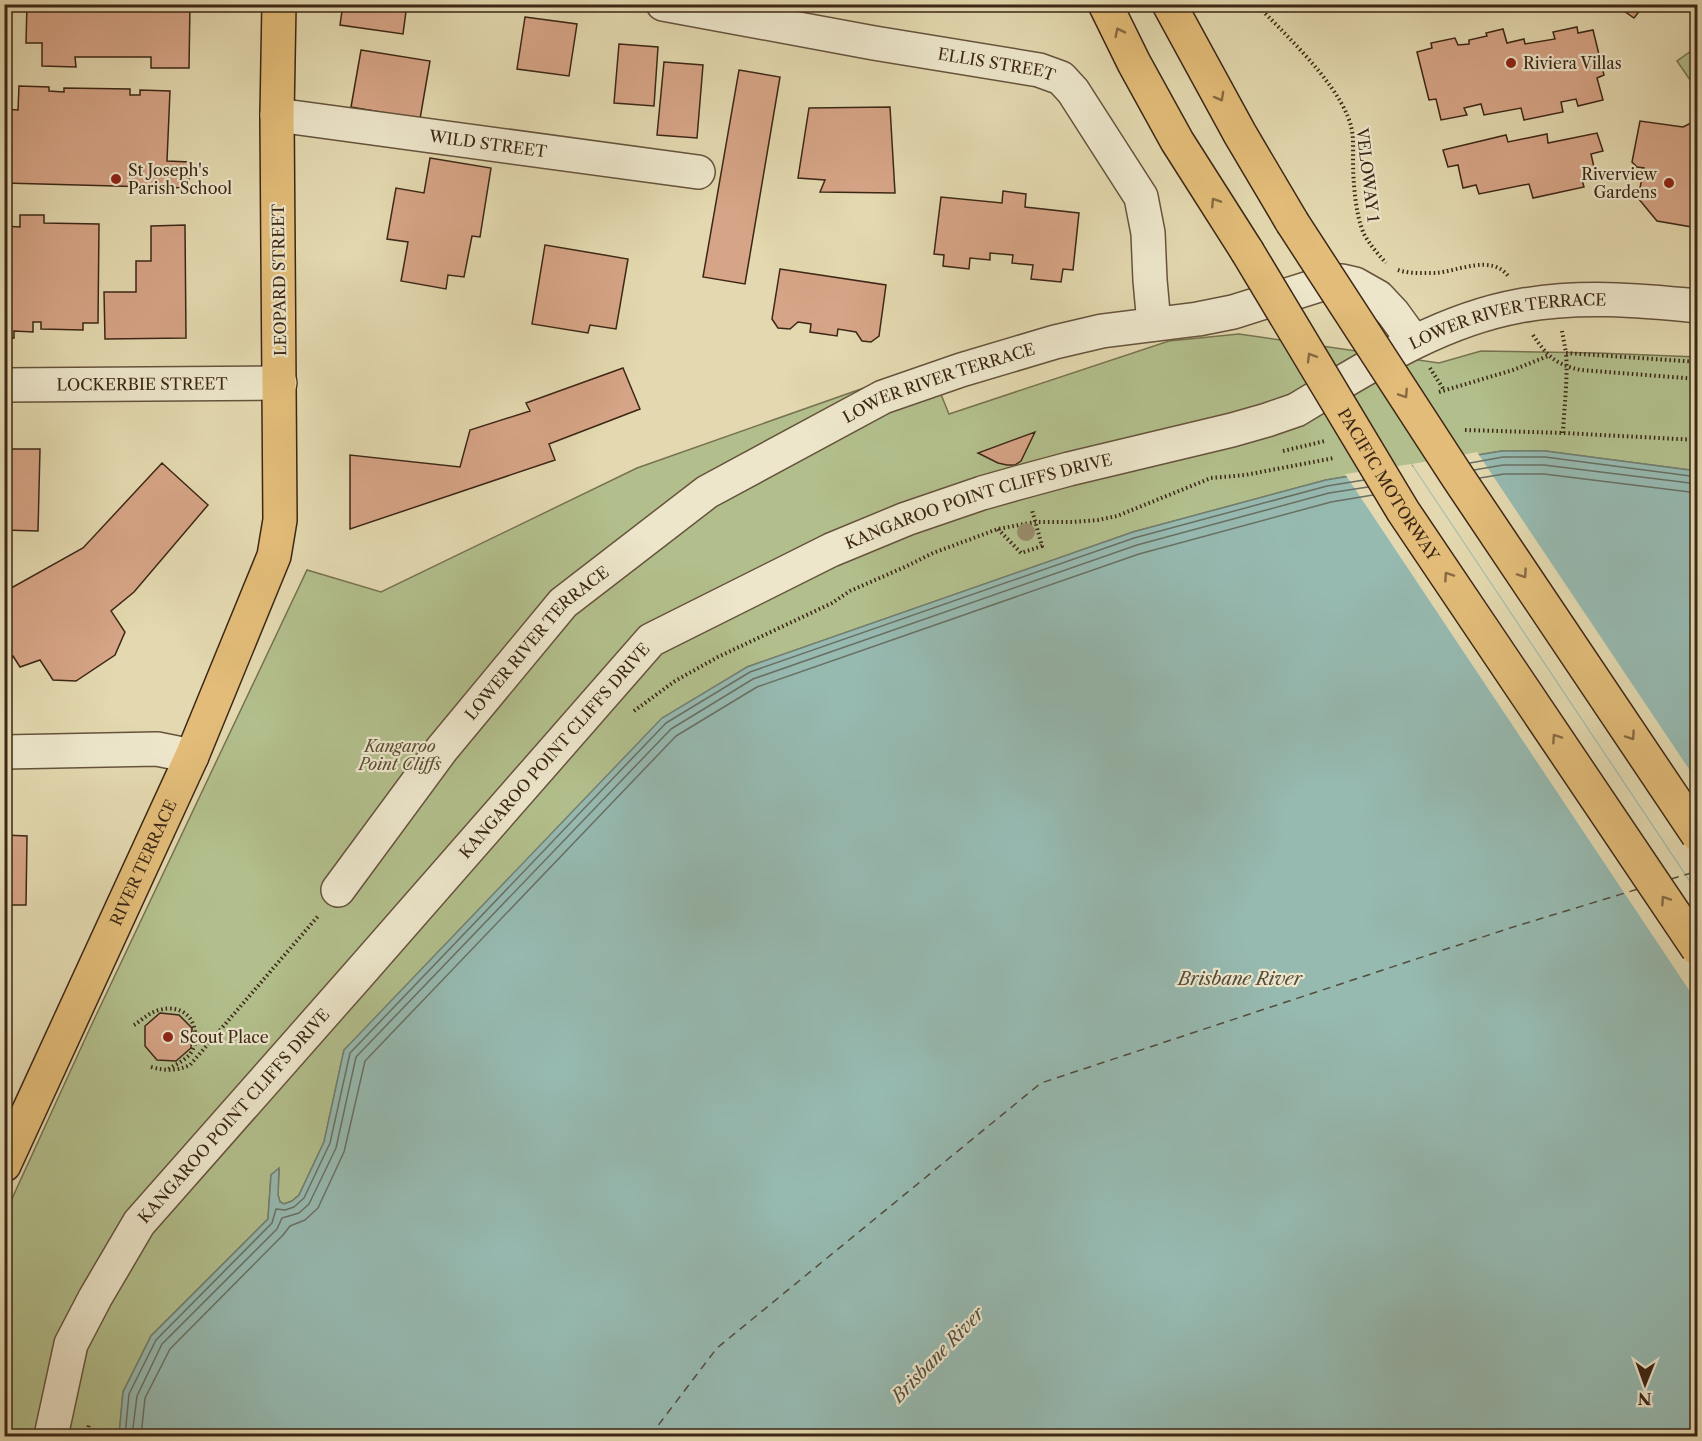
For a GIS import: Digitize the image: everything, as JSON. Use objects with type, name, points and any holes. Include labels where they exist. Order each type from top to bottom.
[{"type":"main road","name":"LEOPARD STREET","points":[[274,556],[280,520],[277,115],[279,4]]},
{"type":"main road","name":"PACIFIC MOTORWAY","points":[[1105,4],[1177,141],[1247,250],[1403,511],[1698,949]]},
{"type":"main road","points":[[1169,4],[1240,134],[1292,222],[1457,476],[1698,835]]},
{"type":"main road","points":[[1184,4],[1192,46]]},
{"type":"main road","name":"RIVER TERRACE","points":[[4,1165],[192,756],[274,556]]},
{"type":"street","name":"ELLIS STREET","points":[[663,4],[874,43],[1039,70],[1061,78],[1073,91],[1141,197],[1147,226],[1154,324]]},
{"type":"street","name":"WILD STREET","points":[[277,115],[698,172]]},
{"type":"street","name":"LOWER RIVER TERRACE","points":[[338,890],[441,749],[563,603],[707,492],[883,397],[961,370],[1055,342],[1102,331],[1233,312],[1319,285],[1342,281],[1355,284],[1378,297],[1393,313],[1420,353],[1471,319],[1520,306],[1599,299],[1641,300],[1698,306]]},
{"type":"street","name":"KANGAROO POINT CLIFFS DRIVE","points":[[51,1437],[71,1344],[139,1223],[651,640],[831,550],[906,519],[1021,482],[1284,415],[1374,362],[1420,353]]},
{"type":"street","name":"LOCKERBIE STREET","points":[[4,385],[280,383]]},
{"type":"street","points":[[4,752],[157,749],[192,756]]},
{"type":"path","name":"VELOWAY 1","points":[[1256,4],[1332,90],[1347,115],[1354,140],[1354,176],[1359,216],[1364,233],[1377,253],[1389,266],[1409,273],[1438,273],[1487,265],[1504,270],[1510,278],[1530,331],[1548,356]]},
{"type":"path","points":[[1559,329],[1562,330],[1567,367],[1563,433]]},
{"type":"path","points":[[1420,353],[1444,390]]},
{"type":"path","points":[[1566,353],[1698,362]]},
{"type":"path","points":[[1435,393],[1513,370],[1548,356],[1567,367],[1581,370],[1698,379]]},
{"type":"path","points":[[1459,431],[1470,429],[1698,440]]},
{"type":"path","points":[[1283,451],[1329,440]]},
{"type":"path","points":[[627,716],[675,681],[718,657],[832,603],[850,591],[933,553],[998,529],[1035,522],[1098,520],[1127,512],[1211,478],[1245,475],[1337,457]]},
{"type":"path","points":[[998,529],[1021,553],[1042,546],[1035,522]]},
{"type":"path","points":[[151,1067],[167,1071],[190,1065],[338,890]]},
{"type":"path","points":[[134,1025],[156,1010],[166,1008],[176,1009],[192,1020],[195,1028],[193,1050],[167,1071]]},
{"type":"path","points":[[87,1437],[90,1414]]},
{"type":"green space","points":[[1697,47],[1697,90],[1677,61]]},
{"type":"green space","name":"Kangaroo Point Cliffs","points":[[1239,334],[1439,363],[1481,351],[1697,357],[1697,471],[1545,451],[1502,451],[1326,480],[1133,532],[747,667],[344,1050],[324,1142],[299,1195],[284,1204],[280,1202],[279,1169],[271,1175],[268,1219],[151,1336],[123,1392],[119,1436],[5,1436],[5,1214],[91,1026],[307,570],[381,592],[637,468],[929,365],[949,414],[1169,341]]},
{"type":"water","name":"Brisbane River","points":[[1502,451],[1545,451],[1697,471],[1697,1436],[119,1436],[123,1392],[151,1336],[268,1219],[271,1175],[279,1168],[280,1202],[284,1204],[299,1195],[324,1142],[344,1050],[662,718],[747,667],[1133,532],[1326,480]]},
{"type":"pier","points":[[1477,452],[1697,781],[1697,891],[1412,464]]},
{"type":"pier","points":[[1411,464],[1697,893],[1697,1002],[1345,474]]},
{"type":"building","points":[[27,4],[190,4],[189,68],[151,68],[151,57],[75,57],[76,67],[42,66],[42,43],[26,43]]},
{"type":"building","points":[[343,4],[407,4],[403,34],[340,25]]},
{"type":"building","points":[[1614,4],[1645,4],[1634,18]]},
{"type":"building","points":[[525,17],[577,24],[569,76],[517,69]]},
{"type":"building","name":"Riviera Villas","points":[[1577,27],[1578,33],[1593,30],[1604,75],[1597,78],[1603,100],[1578,106],[1576,99],[1561,102],[1563,112],[1524,120],[1521,108],[1484,115],[1481,104],[1464,108],[1467,115],[1441,120],[1436,99],[1429,100],[1417,52],[1432,48],[1431,43],[1455,38],[1458,45],[1469,44],[1469,40],[1503,29],[1507,43],[1524,39],[1525,44],[1555,39],[1553,32]]},
{"type":"building","points":[[619,44],[658,47],[654,106],[614,103]]},
{"type":"building","points":[[361,50],[430,61],[420,119],[351,107]]},
{"type":"building","points":[[664,62],[703,65],[697,138],[657,135]]},
{"type":"building","points":[[739,70],[780,77],[745,284],[703,277]]},
{"type":"building","points":[[19,86],[49,87],[49,91],[64,92],[64,88],[130,89],[130,95],[140,95],[140,90],[170,91],[167,161],[190,162],[189,188],[4,183],[4,109],[18,110]]},
{"type":"building","points":[[890,107],[895,193],[820,192],[825,180],[798,178],[809,108]]},
{"type":"building","name":"Riverview Gardens","points":[[1697,120],[1698,228],[1657,221],[1638,198],[1644,168],[1637,167],[1632,162],[1640,121],[1683,127]]},
{"type":"building","points":[[1597,133],[1603,151],[1591,154],[1596,176],[1582,180],[1584,187],[1533,198],[1529,184],[1479,194],[1476,185],[1463,188],[1458,165],[1448,167],[1443,150],[1506,135],[1508,142],[1547,134],[1548,143]]},
{"type":"building","points":[[430,158],[491,168],[480,237],[472,236],[464,277],[448,275],[446,289],[401,281],[408,242],[387,239],[396,188],[424,193]]},
{"type":"building","points":[[1003,191],[1026,194],[1025,207],[1079,213],[1073,270],[1063,269],[1061,282],[1031,279],[1033,265],[1012,263],[1013,255],[990,253],[990,260],[970,258],[969,269],[943,266],[944,255],[934,254],[941,197],[1002,203]]},
{"type":"building","points":[[20,215],[44,215],[44,223],[99,224],[98,323],[83,323],[83,330],[41,329],[41,322],[33,322],[33,332],[14,331],[14,338],[4,338],[4,226],[20,227]]},
{"type":"building","points":[[185,225],[186,338],[105,339],[104,292],[136,292],[136,261],[151,261],[151,226]]},
{"type":"building","points":[[545,245],[628,259],[616,329],[590,325],[588,333],[532,324]]},
{"type":"building","points":[[780,269],[886,285],[879,336],[871,342],[862,341],[856,332],[838,329],[837,336],[810,332],[811,324],[798,322],[790,329],[778,328],[772,319]]},
{"type":"building","points":[[623,368],[640,409],[549,444],[555,460],[350,529],[350,455],[460,467],[470,430],[530,411],[526,403]]},
{"type":"building","points":[[1035,432],[1021,461],[1015,465],[998,463],[978,453]]},
{"type":"building","points":[[4,449],[40,449],[38,531],[4,530]]},
{"type":"building","points":[[162,463],[208,505],[134,592],[111,611],[125,632],[115,655],[76,681],[53,680],[40,660],[20,667],[13,656],[4,660],[4,592],[83,548]]},
{"type":"building","points":[[4,835],[27,836],[26,905],[4,905]]},
{"type":"building","points":[[160,1013],[179,1015],[192,1028],[191,1048],[176,1061],[157,1060],[145,1046],[145,1026]]},
{"type":"ferry route","points":[[1671,879],[1698,871]]},
{"type":"ferry route","points":[[650,1436],[717,1348],[1041,1083],[1510,928],[1638,889]]},
{"type":"place","name":"Riviera Villas","points":[[1511,63]]},
{"type":"place","name":"St Joseph's Parish School","points":[[116,179]]},
{"type":"place","name":"Riverview Gardens","points":[[1669,183]]},
{"type":"place","name":"Scout Place","points":[[168,1037]]}]
